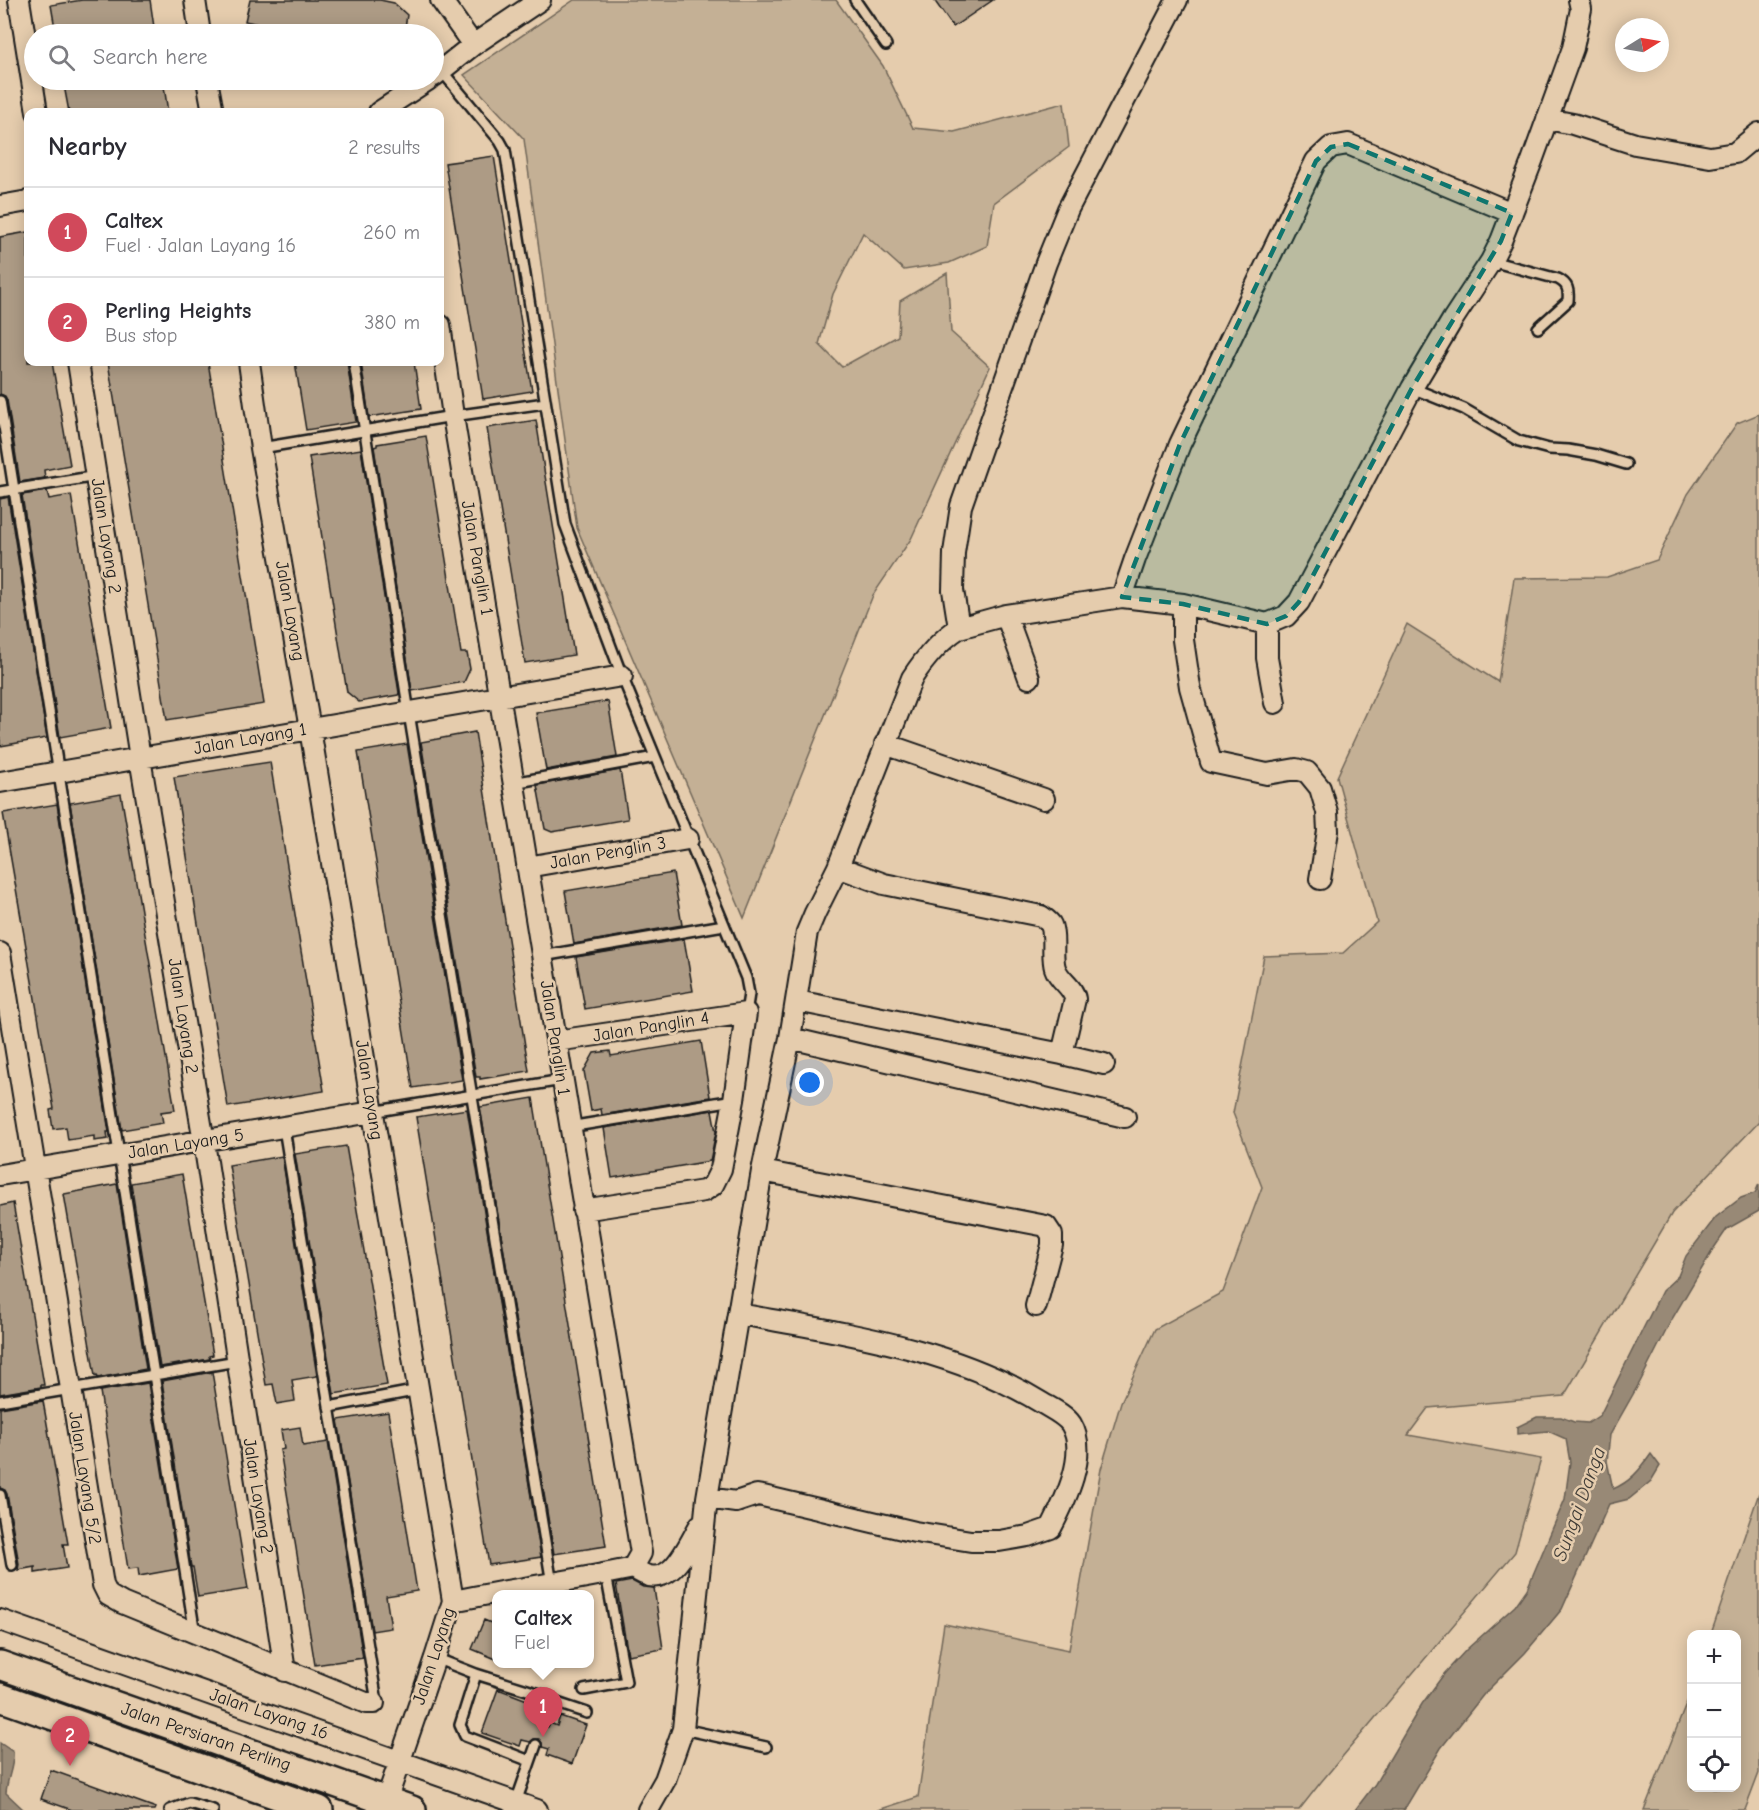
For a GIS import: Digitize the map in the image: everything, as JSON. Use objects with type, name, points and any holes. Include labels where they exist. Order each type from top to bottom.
[{"type":"main road","name":"Jalan Persiaran Perling","points":[[0,1665],[384,1805],[412,1810]]},
{"type":"main road","name":"Jalan Persiaran Perling","points":[[0,1697],[320,1810]]},
{"type":"street","points":[[19,0],[24,29]]},
{"type":"street","points":[[195,0],[199,24]]},
{"type":"street","points":[[441,0],[473,45]]},
{"type":"street","points":[[444,67],[540,0]]},
{"type":"street","points":[[959,628],[953,590],[954,553],[960,506],[1046,263],[1068,209],[1177,0]]},
{"type":"street","points":[[648,1810],[665,1780],[682,1729],[707,1498],[762,1171],[797,1001],[807,932],[838,867],[912,678],[922,662],[944,639],[959,628],[1006,615],[1122,597],[1183,604],[1267,624],[1286,616],[1299,602],[1412,388],[1491,261],[1533,162],[1572,48],[1581,9],[1579,0]]},
{"type":"street","points":[[34,90],[37,108]]},
{"type":"street","points":[[209,90],[212,108]]},
{"type":"street","points":[[386,108],[412,90]]},
{"type":"street","points":[[1547,119],[1573,124],[1635,144],[1710,157],[1735,153],[1759,133]]},
{"type":"street","points":[[1122,597],[1180,444],[1316,161],[1331,147],[1348,144],[1512,213]]},
{"type":"street","points":[[0,206],[24,202]]},
{"type":"street","name":"Jalan Panglin 1","points":[[444,353],[569,1127],[641,1553],[633,1568]]},
{"type":"street","name":"Jalan Layang 2","points":[[79,366],[140,758],[204,1142],[285,1671]]},
{"type":"street","name":"Jalan Layang","points":[[250,366],[261,448],[310,729],[453,1601],[384,1805]]},
{"type":"street","points":[[1183,604],[1183,640],[1190,687],[1210,762],[1267,774],[1296,769],[1307,772],[1320,788],[1327,812],[1328,831],[1320,879]]},
{"type":"street","points":[[1006,615],[1029,678]]},
{"type":"street","points":[[1267,624],[1267,658],[1275,703]]},
{"type":"street","name":"Jalan Layang 1","points":[[0,782],[622,676]]},
{"type":"street","points":[[885,744],[1044,799]]},
{"type":"street","name":"Jalan Penglin 3","points":[[527,867],[688,839]]},
{"type":"street","points":[[838,867],[884,884],[1041,916],[1051,923],[1053,959],[1057,975],[1074,992],[1075,999],[1062,1054]]},
{"type":"street","name":"Jalan Layang 5/2","points":[[0,953],[103,1585],[108,1595],[122,1603],[285,1671],[366,1703],[374,1703]]},
{"type":"street","points":[[797,1001],[1104,1064]]},
{"type":"street","points":[[583,1210],[704,1191],[713,1185],[721,1169],[734,1100],[746,1013]]},
{"type":"street","name":"Jalan Panglin 4","points":[[556,1041],[746,1013]]},
{"type":"street","points":[[790,1038],[1125,1117]]},
{"type":"street","name":"Jalan Layang 5","points":[[0,1175],[372,1112]]},
{"type":"street","points":[[762,1171],[1046,1226],[1052,1235],[1052,1245],[1036,1306]]},
{"type":"street","points":[[707,1498],[736,1503],[757,1495],[915,1532],[971,1541],[999,1541],[1028,1536],[1051,1528],[1066,1500],[1073,1478],[1077,1452],[1075,1432],[1062,1416],[1027,1394],[962,1364],[937,1356],[841,1333],[739,1314]]},
{"type":"street","points":[[521,1590],[633,1568],[649,1576],[666,1575],[676,1566],[704,1518]]},
{"type":"street","points":[[453,1601],[492,1595]]},
{"type":"street","name":"Jalan Layang 16","points":[[0,1620],[537,1810]]},
{"type":"lane","points":[[855,0],[886,45]]},
{"type":"lane","points":[[444,85],[500,141],[505,150],[565,524],[654,757],[746,978],[749,994],[746,1013]]},
{"type":"lane","points":[[1491,261],[1558,279],[1565,283],[1569,292],[1568,301],[1538,328]]},
{"type":"lane","points":[[355,366],[408,713],[552,1584]]},
{"type":"lane","points":[[1412,388],[1464,409],[1519,441],[1549,449],[1596,455],[1626,464]]},
{"type":"lane","points":[[0,400],[195,1634]]},
{"type":"lane","points":[[261,448],[545,403]]},
{"type":"lane","points":[[0,492],[97,476]]},
{"type":"lane","points":[[513,783],[654,757]]},
{"type":"lane","points":[[542,956],[724,925]]},
{"type":"lane","points":[[372,1112],[562,1080]]},
{"type":"lane","points":[[569,1127],[734,1100]]},
{"type":"lane","points":[[284,1128],[376,1696],[374,1703]]},
{"type":"lane","points":[[0,1401],[237,1361]]},
{"type":"lane","points":[[329,1407],[419,1390]]},
{"type":"lane","points":[[0,1495],[12,1565]]},
{"type":"lane","points":[[584,1690],[626,1682],[606,1574]]},
{"type":"lane","points":[[435,1658],[476,1674],[540,1694],[548,1700],[587,1713]]},
{"type":"lane","points":[[476,1674],[460,1725],[465,1736],[530,1761]]},
{"type":"lane","points":[[544,1721],[549,1709],[548,1700]]},
{"type":"lane","points":[[682,1729],[766,1747]]},
{"type":"lane","points":[[516,1802],[536,1745]]},
{"type":"lane","points":[[170,1810],[189,1803],[213,1810]]},
{"type":"highlighted area","points":[[1348,144],[1512,213],[1501,241],[1412,388],[1299,602],[1286,616],[1267,624],[1183,604],[1122,597],[1180,444],[1316,161],[1331,147]]},
{"type":"shaded area","points":[[574,0],[836,0],[883,66],[913,128],[954,132],[1064,103],[1069,147],[994,203],[987,246],[949,263],[904,270],[863,233],[833,294],[819,344],[842,367],[898,336],[900,301],[947,273],[951,332],[990,367],[911,539],[873,595],[744,918],[577,528],[524,139],[464,75]]},
{"type":"shaded area","points":[[1759,414],[1759,1122],[1672,1213],[1564,1396],[1428,1408],[1408,1435],[1541,1459],[1515,1552],[1299,1810],[878,1810],[918,1797],[944,1624],[1069,1650],[1101,1469],[1121,1402],[1155,1329],[1223,1292],[1262,1187],[1233,1113],[1264,956],[1343,953],[1377,922],[1337,777],[1407,624],[1498,682],[1514,578],[1607,577],[1657,560],[1688,494],[1737,423]]},
{"type":"shaded area","points":[[1759,1493],[1759,1773],[1745,1810],[1644,1810],[1687,1702],[1687,1792],[1741,1792],[1741,1630],[1712,1630]]},
{"type":"water","name":"Sungai Danga","points":[[1759,1184],[1759,1211],[1727,1229],[1714,1248],[1672,1319],[1610,1435],[1607,1461],[1613,1489],[1634,1475],[1651,1454],[1660,1466],[1651,1481],[1629,1499],[1609,1504],[1562,1609],[1525,1653],[1484,1694],[1441,1748],[1404,1810],[1355,1810],[1375,1784],[1422,1704],[1444,1674],[1467,1649],[1515,1606],[1527,1589],[1565,1499],[1570,1462],[1566,1439],[1548,1431],[1517,1434],[1517,1427],[1537,1417],[1561,1417],[1574,1422],[1588,1423],[1600,1415],[1662,1291],[1678,1276],[1686,1256],[1716,1217],[1741,1198],[1755,1193]]},
{"type":"water","points":[[0,1743],[13,1752],[6,1793],[24,1810],[0,1810]]},
{"type":"building","points":[[82,0],[150,0],[154,24],[54,24],[51,5]]},
{"type":"building","points":[[250,0],[380,0],[394,3],[407,15],[406,24],[259,24],[245,21]]},
{"type":"building","points":[[934,0],[993,0],[953,27]]},
{"type":"building","points":[[65,90],[165,90],[167,108],[68,108]]},
{"type":"building","points":[[494,156],[532,391],[483,399],[445,163]]},
{"type":"building","points":[[24,233],[24,366],[53,366],[70,465],[44,470],[45,478],[20,482],[7,400],[0,394],[0,237]]},
{"type":"building","points":[[109,366],[209,366],[264,704],[167,720]]},
{"type":"building","points":[[296,366],[348,366],[356,422],[306,430]]},
{"type":"building","points":[[362,366],[415,366],[421,409],[369,417]]},
{"type":"building","points":[[536,420],[574,655],[525,663],[487,428]]},
{"type":"building","points":[[426,436],[461,653],[467,653],[470,669],[464,682],[412,691],[374,447],[377,444]]},
{"type":"building","points":[[361,449],[399,693],[359,702],[347,692],[309,457]]},
{"type":"building","points":[[47,491],[49,499],[71,495],[111,728],[60,737],[22,495]]},
{"type":"building","points":[[8,497],[47,738],[0,746],[0,499]]},
{"type":"building","points":[[608,701],[617,757],[546,770],[536,713]]},
{"type":"building","points":[[475,732],[529,1071],[480,1079],[476,1077],[421,742]]},
{"type":"building","points":[[407,744],[462,1080],[413,1088],[358,752]]},
{"type":"building","points":[[270,762],[324,1091],[228,1107],[174,777]]},
{"type":"building","points":[[620,770],[628,819],[552,832],[545,829],[537,785]]},
{"type":"building","points":[[121,794],[175,1110],[161,1112],[163,1123],[122,1130],[70,803]]},
{"type":"building","points":[[57,804],[109,1132],[107,1132],[108,1139],[94,1141],[94,1136],[68,1140],[66,1127],[53,1129],[50,1110],[54,1109],[3,813]]},
{"type":"building","points":[[673,873],[682,925],[574,944],[565,891]]},
{"type":"building","points":[[684,939],[693,991],[585,1009],[576,957]]},
{"type":"building","points":[[701,1041],[710,1097],[602,1115],[601,1109],[591,1111],[584,1071],[594,1053],[610,1051],[611,1056]]},
{"type":"building","points":[[533,1098],[606,1546],[554,1554],[480,1107]]},
{"type":"building","points":[[467,1109],[541,1557],[489,1565],[416,1117]]},
{"type":"building","points":[[712,1110],[716,1132],[710,1161],[612,1178],[604,1128]]},
{"type":"building","points":[[346,1146],[387,1385],[334,1394],[295,1154]]},
{"type":"building","points":[[282,1156],[317,1376],[292,1380],[295,1401],[277,1404],[273,1384],[266,1385],[229,1165]]},
{"type":"building","points":[[182,1174],[213,1355],[209,1356],[210,1359],[160,1367],[131,1183]]},
{"type":"building","points":[[117,1184],[146,1369],[98,1378],[97,1375],[95,1376],[64,1194]]},
{"type":"building","points":[[13,1203],[44,1385],[0,1394],[0,1206]]},
{"type":"building","points":[[212,1372],[248,1589],[198,1597],[193,1567],[191,1567],[162,1381]]},
{"type":"building","points":[[148,1383],[178,1569],[139,1576],[138,1568],[128,1569],[100,1391]]},
{"type":"building","points":[[43,1401],[68,1544],[63,1544],[67,1568],[35,1573],[35,1567],[18,1570],[19,1564],[7,1494],[0,1488],[0,1408]]},
{"type":"building","points":[[388,1412],[417,1591],[386,1596],[391,1628],[372,1631],[338,1420]]},
{"type":"building","points":[[300,1427],[303,1446],[328,1442],[363,1658],[315,1665],[280,1450],[284,1449],[281,1430]]},
{"type":"building","points":[[632,1581],[643,1587],[654,1588],[663,1649],[628,1655],[616,1584]]},
{"type":"building","points":[[484,1620],[492,1623],[492,1657],[472,1649]]},
{"type":"building","points":[[498,1689],[535,1703],[530,1717],[538,1719],[538,1725],[542,1727],[548,1727],[550,1723],[557,1726],[560,1716],[586,1725],[572,1764],[547,1755],[549,1749],[542,1747],[539,1739],[530,1742],[522,1740],[520,1746],[482,1733]]},
{"type":"building","points":[[51,1770],[156,1808],[155,1810],[72,1810],[41,1799]]},
{"type":"place","name":"Caltex","points":[[543,1737]]},
{"type":"place","name":"Perling Heights","points":[[70,1766]]}]
